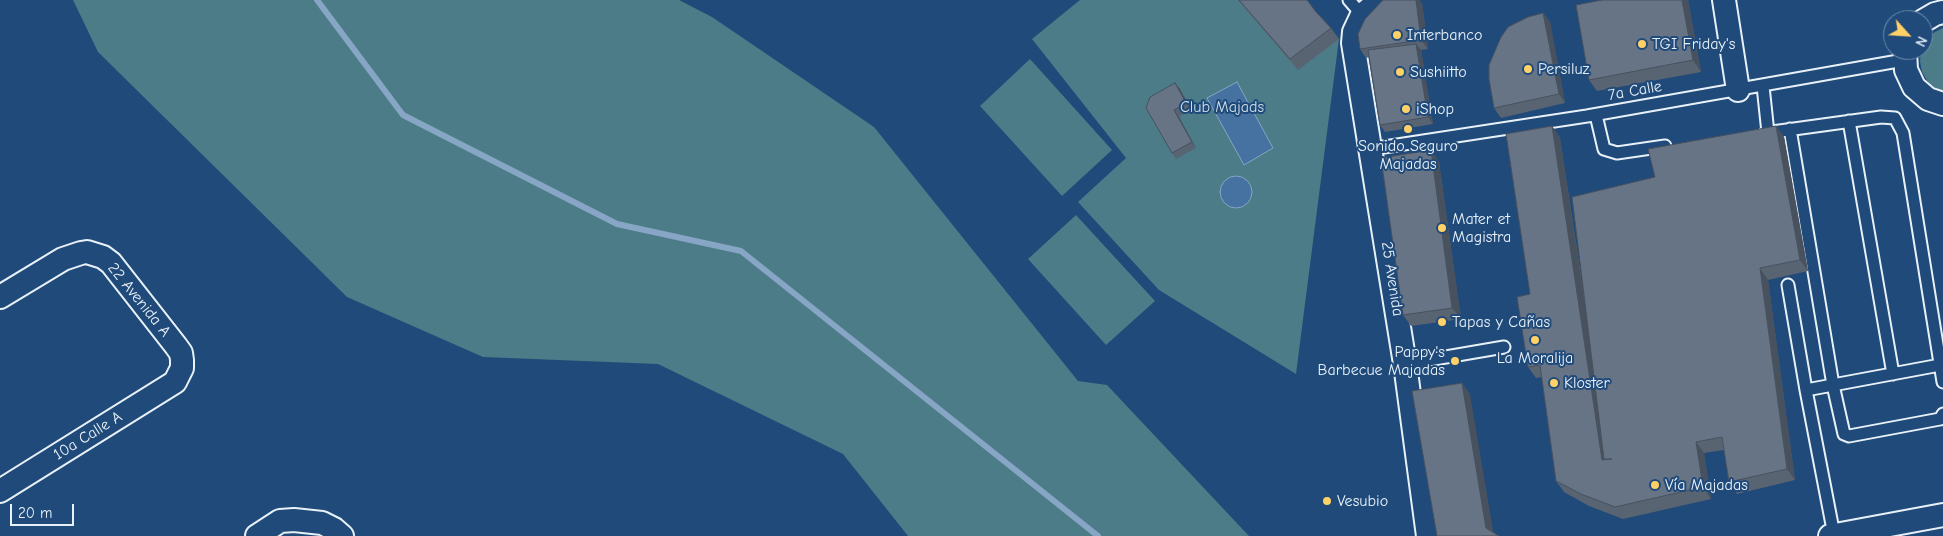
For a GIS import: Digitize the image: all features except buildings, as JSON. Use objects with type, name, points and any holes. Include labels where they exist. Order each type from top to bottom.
[{"type":"street","points":[[1356,13],[1380,0]]},
{"type":"street","points":[[1724,0],[1738,90]]},
{"type":"street","points":[[1941,0],[1943,12]]},
{"type":"street","name":"25 Avenida","points":[[1356,13],[1353,43],[1405,364],[1428,536]]},
{"type":"street","points":[[1906,60],[1909,79],[1914,87],[1928,100],[1943,104]]},
{"type":"street","name":"22 Avenida A","points":[[0,297],[63,259],[81,252],[103,257],[111,263],[181,353],[182,368],[175,382]]},
{"type":"street","name":"10a Calle A","points":[[0,491],[175,382]]},
{"type":"street","points":[[1832,536],[1943,515]]},
{"type":"street","points":[[257,536],[280,522],[304,520],[322,523],[334,529],[342,536]]},
{"type":"lane","name":"7a Calle","points":[[1371,149],[1443,140],[1763,86],[1883,60]]},
{"type":"lane","points":[[1763,86],[1768,133]]},
{"type":"lane","points":[[1596,115],[1604,149],[1617,153],[1674,145]]},
{"type":"lane","points":[[1749,135],[1881,117],[1895,118],[1903,133],[1943,382]]},
{"type":"lane","points":[[1848,121],[1893,374]]},
{"type":"lane","points":[[1790,129],[1833,385],[1844,434],[1846,436],[1940,419],[1943,414]]},
{"type":"lane","points":[[1788,285],[1832,536]]},
{"type":"lane","points":[[1405,364],[1504,347]]},
{"type":"lane","points":[[1806,390],[1940,365]]},
{"type":"green space","points":[[73,0],[679,0],[712,17],[874,127],[1078,381],[1107,385],[1249,536],[908,536],[843,454],[658,364],[483,357],[347,297],[98,52]]},
{"type":"green space","name":"Club Majads","points":[[1080,0],[1270,0],[1339,39],[1296,374],[1159,290],[1078,202],[1126,158],[1032,39]]},
{"type":"green space","points":[[1943,28],[1943,91],[1936,89],[1928,82],[1922,72],[1920,61],[1933,60],[1933,34]]},
{"type":"green space","points":[[1030,59],[1112,150],[1062,196],[980,106]]},
{"type":"green space","points":[[1076,215],[1155,301],[1106,345],[1028,259]]},
{"type":"water","points":[[1237,82],[1273,148],[1244,165],[1207,98]]},
{"type":"water","points":[[1236,176],[1242,177],[1247,181],[1251,186],[1251,198],[1247,203],[1242,207],[1236,208],[1230,207],[1225,203],[1221,198],[1220,192],[1221,186],[1225,181],[1230,177]]},
{"type":"waterway","points":[[317,0],[403,115],[617,224],[741,251],[1098,536]]},
{"type":"place","name":"Interbanco","points":[[1397,35]]},
{"type":"place","name":"TGI Friday's","points":[[1642,44]]},
{"type":"place","name":"Persiluz","points":[[1528,69]]},
{"type":"place","name":"Sushiitto","points":[[1400,72]]},
{"type":"place","name":"iShop","points":[[1406,109]]},
{"type":"place","name":"Sonido Seguro Majadas","points":[[1408,129]]},
{"type":"place","name":"Mater et Magistra","points":[[1442,228]]},
{"type":"place","name":"Tapas y Cañas","points":[[1442,322]]},
{"type":"place","name":"La Moralija","points":[[1535,340]]},
{"type":"place","name":"Pappy's Barbecue Majadas","points":[[1455,361]]},
{"type":"place","name":"Kloster","points":[[1554,383]]},
{"type":"place","name":"Vía Majadas","points":[[1655,485]]},
{"type":"place","name":"Vesubio","points":[[1327,501]]}]
